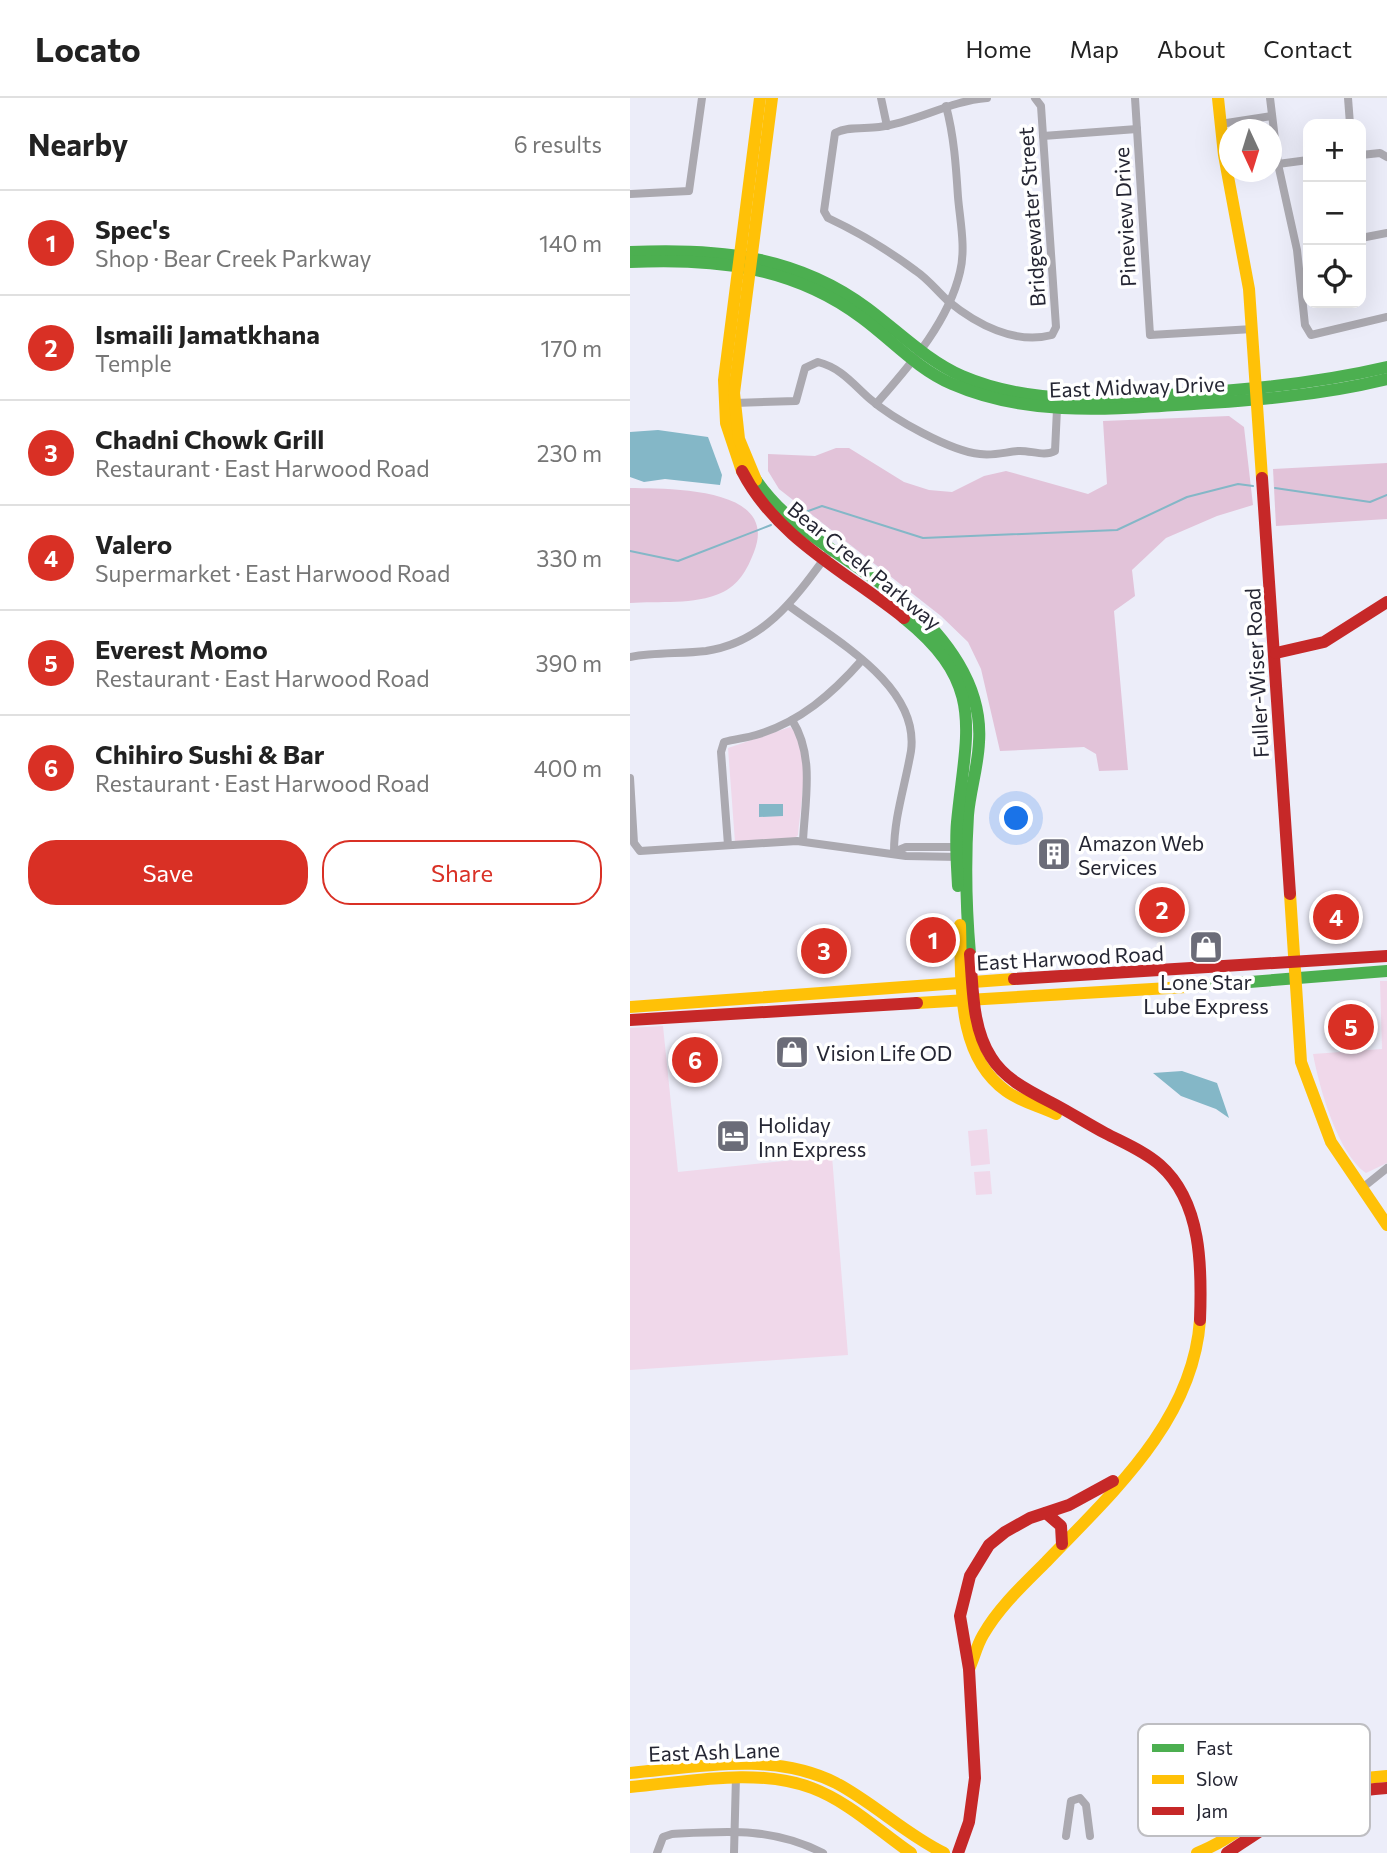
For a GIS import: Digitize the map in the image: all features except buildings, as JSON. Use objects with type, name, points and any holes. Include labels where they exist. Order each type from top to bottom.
[{"type":"street","points":[[630,194],[689,191],[702,98]]},
{"type":"street","name":"Bear Creek Parkway","points":[[760,98],[744,260],[734,403],[740,442],[756,480],[825,557]]},
{"type":"street","name":"Bear Creek Parkway","points":[[772,98],[724,380],[723,411],[729,448],[743,478],[761,503],[825,557],[933,628],[964,670],[979,720],[981,753],[961,852],[969,998],[967,1023],[980,1062],[1006,1091],[1080,1124],[1089,1124]]},
{"type":"street","points":[[881,98],[887,126]]},
{"type":"street","points":[[949,302],[920,273],[869,237],[828,218],[824,211],[835,132],[842,129],[887,126],[963,100],[987,98]]},
{"type":"street","name":"Bridgewater Street","points":[[949,302],[989,327],[1021,339],[1052,335],[1056,327],[1041,106],[1035,98]]},
{"type":"street","name":"Pineview Drive","points":[[1135,98],[1150,335],[1253,329]]},
{"type":"street","name":"Fuller-Wiser Road","points":[[1218,98],[1222,119]]},
{"type":"street","points":[[1270,98],[1272,119]]},
{"type":"street","points":[[1348,98],[1350,119]]},
{"type":"street","points":[[876,404],[917,357],[949,302],[960,272],[963,251],[956,148],[946,106]]},
{"type":"street","points":[[1263,119],[1272,116]]},
{"type":"street","points":[[1043,136],[1137,130]]},
{"type":"street","points":[[1366,154],[1380,153],[1387,157]]},
{"type":"street","points":[[1282,163],[1303,161]]},
{"type":"street","name":"Fuller-Wiser Road","points":[[1232,182],[1253,329],[1301,1062],[1331,1142],[1387,1225]]},
{"type":"street","points":[[1282,182],[1297,250],[1306,325],[1311,335],[1387,317]]},
{"type":"street","points":[[1366,237],[1387,233]]},
{"type":"street","name":"East Midway Drive","points":[[630,253],[690,249],[798,270],[843,292],[948,382],[993,400],[1058,409],[1258,395],[1387,367]]},
{"type":"street","points":[[1297,250],[1303,249]]},
{"type":"street","name":"East Midway Drive","points":[[630,262],[744,260]]},
{"type":"street","name":"East Midway Drive","points":[[917,357],[997,389],[1034,397],[1096,399],[1336,392],[1387,379]]},
{"type":"street","points":[[734,403],[796,401],[805,368],[818,362],[837,368],[876,404],[932,436],[980,454],[1021,451],[1049,455],[1055,451],[1058,409]]},
{"type":"street","points":[[630,657],[725,647],[752,636],[778,618],[825,557]]},
{"type":"street","points":[[1276,653],[1324,642],[1387,602]]},
{"type":"street","points":[[788,605],[862,660],[893,688],[910,729],[911,748],[894,822],[894,852]]},
{"type":"street","points":[[729,845],[722,745],[792,720],[822,700],[862,660]]},
{"type":"street","points":[[792,720],[800,732],[807,759],[803,841]]},
{"type":"street","points":[[630,778],[636,848],[648,852],[803,841],[894,852],[906,856],[961,852]]},
{"type":"street","name":"Bear Creek Parkway","points":[[961,852],[970,949],[968,981]]},
{"type":"street","points":[[1292,932],[1306,953],[1324,961]]},
{"type":"street","points":[[970,949],[975,962],[989,972],[1031,977]]},
{"type":"street","name":"East Harwood Road","points":[[630,1020],[968,981],[1294,964],[1387,956]]},
{"type":"street","points":[[1186,970],[1186,986]]},
{"type":"street","name":"East Harwood Road","points":[[630,1007],[928,1001],[1295,980],[1387,971]]},
{"type":"street","points":[[1259,982],[1281,988],[1297,1002]]},
{"type":"street","name":"Bear Creek Parkway","points":[[969,998],[983,1041],[1004,1074],[1049,1102],[1083,1117],[1089,1124],[1136,1146],[1167,1173],[1184,1196],[1195,1228],[1200,1261],[1200,1322],[1191,1370],[1163,1431],[1002,1608],[982,1635],[969,1669]]},
{"type":"street","points":[[928,1001],[956,1010],[967,1023]]},
{"type":"street","points":[[1361,1189],[1387,1168]]},
{"type":"street","name":"Bear Creek Parkway","points":[[958,1853],[969,1822],[974,1791],[969,1669],[960,1616],[962,1597],[976,1562],[989,1545],[1005,1532],[1069,1505],[1123,1476]]},
{"type":"street","points":[[1046,1513],[1060,1527],[1062,1544]]},
{"type":"street","points":[[734,1853],[736,1766]]},
{"type":"street","name":"East Ash Lane","points":[[630,1773],[736,1766],[789,1767],[818,1775],[863,1799],[892,1822],[944,1853]]},
{"type":"street","name":"East Ash Lane","points":[[630,1787],[779,1779],[810,1787],[831,1797],[911,1853]]},
{"type":"street","points":[[1066,1836],[1069,1805],[1071,1801],[1080,1798],[1086,1805],[1090,1836]]},
{"type":"street","points":[[883,1834],[892,1822]]},
{"type":"street","points":[[657,1853],[663,1838],[672,1834],[733,1831],[772,1833],[823,1853]]},
{"type":"street","points":[[1197,1853],[1234,1836]]},
{"type":"street","points":[[1227,1853],[1248,1836]]},
{"type":"shaded area","points":[[1229,416],[1244,427],[1253,505],[1217,516],[1166,538],[1132,570],[1135,596],[1114,611],[1128,770],[1099,771],[1096,754],[1084,747],[1000,751],[981,669],[968,642],[941,616],[779,489],[768,471],[768,454],[815,456],[836,448],[849,448],[904,482],[929,490],[952,492],[984,476],[1006,471],[1088,494],[1107,484],[1103,421]]},
{"type":"shaded area","points":[[1387,463],[1387,519],[1276,526],[1273,469]]},
{"type":"shaded area","points":[[630,488],[693,491],[736,503],[751,514],[758,530],[754,552],[738,581],[727,590],[711,597],[676,602],[630,603]]},
{"type":"shaded area","points":[[790,727],[797,735],[803,762],[798,835],[794,839],[735,842],[728,748]]},
{"type":"shaded area","points":[[1380,981],[1387,981],[1387,1163],[1366,1173],[1347,1151],[1331,1119],[1313,1054],[1382,1049]]},
{"type":"shaded area","points":[[663,1026],[678,1172],[832,1156],[848,1355],[630,1370],[630,1028]]},
{"type":"shaded area","points":[[987,1129],[990,1164],[971,1166],[968,1131]]},
{"type":"shaded area","points":[[990,1171],[992,1194],[976,1195],[974,1172]]},
{"type":"water","points":[[658,430],[708,437],[722,475],[720,485],[665,479],[644,482],[630,477],[630,432]]},
{"type":"water","points":[[759,804],[783,804],[783,816],[759,817]]},
{"type":"water","points":[[1182,1071],[1217,1083],[1229,1118],[1216,1109],[1181,1096],[1153,1073]]},
{"type":"waterway","points":[[800,514],[822,506],[923,538],[1117,530],[1187,497],[1238,484],[1253,486]]},
{"type":"waterway","points":[[1275,488],[1370,502],[1387,495]]},
{"type":"waterway","points":[[630,551],[678,561],[771,525]]},
{"type":"traffic: fast","points":[[630,252],[724,254],[783,266],[812,276],[867,308],[924,354],[949,369],[989,386],[1018,393],[1076,398],[1164,395],[1290,384],[1387,367]]},
{"type":"traffic: fast","points":[[630,262],[722,264],[780,276],[836,300],[939,378],[979,394],[1034,406],[1090,409],[1230,402],[1309,394],[1387,379]]},
{"type":"traffic: fast","points":[[756,480],[770,498],[806,531],[885,586],[919,615],[947,646],[968,682],[979,721],[977,761],[967,833],[966,885],[970,954]]},
{"type":"traffic: fast","points":[[904,618],[930,642],[949,665],[960,688],[965,711],[966,735],[956,830],[958,886]]},
{"type":"traffic: fast","points":[[1186,987],[1387,971]]},
{"type":"traffic: slow","points":[[742,471],[726,423],[724,380],[760,98]]},
{"type":"traffic: slow","points":[[756,480],[739,439],[734,393],[772,98]]},
{"type":"traffic: slow","points":[[1218,98],[1224,155],[1249,289],[1262,478]]},
{"type":"traffic: slow","points":[[1290,894],[1301,1062],[1331,1142],[1387,1225]]},
{"type":"traffic: slow","points":[[960,925],[965,1015],[978,1057],[989,1076],[1006,1091],[1056,1114]]},
{"type":"traffic: slow","points":[[630,1007],[1014,979]]},
{"type":"traffic: slow","points":[[917,1003],[1186,987]]},
{"type":"traffic: slow","points":[[969,1669],[981,1639],[996,1615],[1122,1482],[1166,1423],[1182,1391],[1194,1357],[1200,1320]]},
{"type":"traffic: slow","points":[[630,1773],[734,1764],[761,1764],[812,1773],[850,1791],[944,1853]]},
{"type":"traffic: slow","points":[[1370,1778],[1387,1776]]},
{"type":"traffic: slow","points":[[630,1787],[745,1777],[790,1782],[812,1788],[839,1801],[911,1853]]},
{"type":"traffic: slow","points":[[1197,1853],[1229,1836]]},
{"type":"traffic: jam","points":[[742,471],[756,495],[793,535],[904,618]]},
{"type":"traffic: jam","points":[[1262,478],[1290,894]]},
{"type":"traffic: jam","points":[[1276,653],[1324,642],[1387,602]]},
{"type":"traffic: jam","points":[[970,954],[977,1021],[985,1046],[997,1065],[1011,1079],[1028,1090],[1147,1156],[1174,1180],[1192,1217],[1196,1237],[1200,1320]]},
{"type":"traffic: jam","points":[[1014,979],[1387,956]]},
{"type":"traffic: jam","points":[[630,1020],[917,1003]]},
{"type":"traffic: jam","points":[[958,1853],[969,1822],[975,1778],[969,1669],[960,1616],[970,1576],[989,1545],[1005,1532],[1030,1518],[1069,1505],[1113,1481]]},
{"type":"traffic: jam","points":[[1046,1513],[1061,1526],[1062,1544]]},
{"type":"traffic: jam","points":[[1370,1790],[1387,1788]]},
{"type":"traffic: jam","points":[[1227,1853],[1253,1836]]},
{"type":"place","name":"Amazon Web Services","points":[[1054,854]]},
{"type":"place","name":"Ismaili Jamatkhana","points":[[1162,910]]},
{"type":"place","name":"Valero","points":[[1336,917]]},
{"type":"place","name":"Spec's","points":[[933,940]]},
{"type":"place","name":"Lone Star Lube Express","points":[[1206,947]]},
{"type":"place","name":"Chadni Chowk Grill","points":[[824,951]]},
{"type":"place","name":"Everest Momo","points":[[1351,1027]]},
{"type":"place","name":"Vision Life OD","points":[[792,1052]]},
{"type":"place","name":"Chihiro Sushi & Bar","points":[[695,1060]]},
{"type":"place","name":"Holiday Inn Express","points":[[733,1136]]}]
